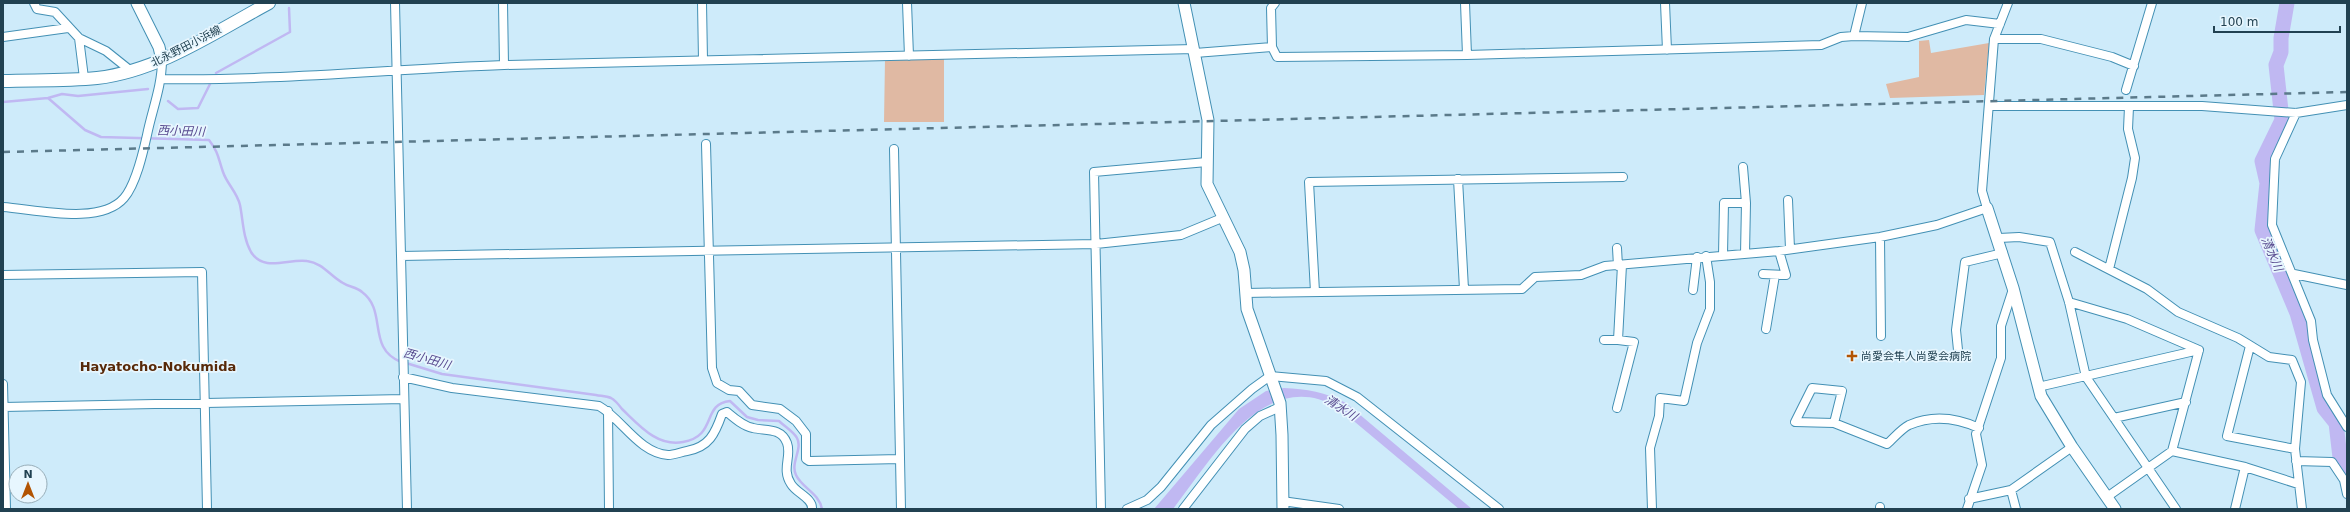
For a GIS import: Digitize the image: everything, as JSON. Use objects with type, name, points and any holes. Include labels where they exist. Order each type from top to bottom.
[{"type":"main road","name":"北永野田小浜線","points":[[3,80],[98,78],[131,71],[162,60],[269,3]]},
{"type":"street","points":[[34,3],[37,8],[55,12],[68,28],[79,38],[106,51],[131,71]]},
{"type":"street","points":[[3,207],[89,214],[107,209],[120,202],[127,193],[140,162],[145,145],[161,79],[162,60],[159,47],[137,3]]},
{"type":"street","points":[[395,3],[407,509]]},
{"type":"street","points":[[503,3],[504,65]]},
{"type":"street","points":[[702,3],[703,60]]},
{"type":"street","points":[[907,3],[909,56]]},
{"type":"street","points":[[1184,3],[1208,120],[1207,184],[1222,218],[1240,252],[1244,270],[1245,293],[1250,321],[1280,405],[1282,436],[1282,505],[1339,509]]},
{"type":"street","points":[[1275,3],[1271,8],[1272,47],[1277,57],[1467,55],[1821,45],[1842,37],[1908,37],[1966,20],[2000,24]]},
{"type":"street","points":[[1465,3],[1467,55]]},
{"type":"street","points":[[1665,3],[1667,50]]},
{"type":"street","points":[[1854,36],[1862,3]]},
{"type":"street","points":[[2008,3],[1994,39],[1982,191],[2003,253],[2038,387],[2046,405],[2072,447],[2115,509]]},
{"type":"street","points":[[2126,90],[2152,3]]},
{"type":"street","points":[[3,37],[68,28]]},
{"type":"street","points":[[79,38],[84,78]]},
{"type":"street","points":[[1994,39],[2042,39],[2112,57],[2134,66]]},
{"type":"street","points":[[161,79],[213,80],[504,65],[1195,51],[1272,47]]},
{"type":"street","points":[[1989,106],[2202,106],[2296,113],[2347,105]]},
{"type":"street","points":[[2109,269],[2132,178],[2135,158],[2128,129],[2129,107]]},
{"type":"street","points":[[2296,113],[2275,159],[2275,188],[2272,225],[2294,274],[2311,321],[2313,340],[2327,396],[2347,427]]},
{"type":"street","points":[[706,144],[712,368],[717,383],[729,390],[739,391],[752,405],[776,407],[787,413],[806,434],[806,459],[809,461],[900,459]]},
{"type":"street","points":[[894,149],[901,509]]},
{"type":"street","points":[[1101,509],[1094,172],[1207,162]]},
{"type":"street","points":[[1743,167],[1746,203],[1745,254]]},
{"type":"street","points":[[1315,292],[1309,182],[1623,177]]},
{"type":"street","points":[[1458,179],[1464,289]]},
{"type":"street","points":[[1788,200],[1790,249]]},
{"type":"street","points":[[1723,255],[1724,203],[1746,203]]},
{"type":"street","points":[[1245,293],[1522,289],[1535,277],[1581,275],[1605,266],[1706,256],[1779,251],[1880,237],[1937,225],[1987,208]]},
{"type":"street","points":[[401,256],[1096,244],[1182,235],[1222,218]]},
{"type":"street","points":[[1880,237],[1881,336]]},
{"type":"street","points":[[1998,238],[2019,237],[2050,242],[2069,302],[2086,377],[2176,509]]},
{"type":"street","points":[[1616,248],[1620,265],[1618,340]]},
{"type":"street","points":[[1763,274],[1786,275],[1779,251]]},
{"type":"street","points":[[2075,252],[2146,289],[2178,312],[2238,338],[2274,359],[2292,360],[2301,382],[2295,449],[2302,509]]},
{"type":"street","points":[[1958,350],[1956,330],[1964,262],[2003,253]]},
{"type":"street","points":[[1652,509],[1650,448],[1659,416],[1660,398],[1684,401],[1697,343],[1710,310],[1710,282],[1706,256]]},
{"type":"street","points":[[1693,290],[1697,257]]},
{"type":"street","points":[[3,274],[202,272],[207,509]]},
{"type":"street","points":[[2294,274],[2347,285]]},
{"type":"street","points":[[1766,329],[1775,275]]},
{"type":"street","points":[[1967,509],[1969,498],[1982,465],[1976,434],[2001,358],[2001,326],[2013,288]]},
{"type":"street","points":[[2069,302],[2126,319],[2199,350]]},
{"type":"street","points":[[1604,340],[1634,342],[1617,408]]},
{"type":"street","points":[[2250,346],[2227,436],[2295,449]]},
{"type":"street","points":[[2038,387],[2199,350]]},
{"type":"street","points":[[2107,497],[2172,451],[2199,350]]},
{"type":"street","points":[[403,374],[452,388],[599,406],[608,411],[637,440],[655,451],[668,455],[698,449],[711,439],[722,414],[727,412],[752,428],[778,432],[786,441],[788,447],[786,475],[791,486],[808,500],[812,509]]},
{"type":"street","points":[[1127,509],[1147,500],[1161,487],[1211,425],[1252,389],[1271,379],[1326,381],[1357,397],[1499,509]]},
{"type":"street","points":[[3,384],[6,509]]},
{"type":"street","points":[[1834,423],[1842,391],[1812,388],[1795,422],[1834,423],[1887,444],[1908,425],[1928,420],[1953,419],[1979,428]]},
{"type":"street","points":[[3,407],[404,399]]},
{"type":"street","points":[[2114,418],[2186,402]]},
{"type":"street","points":[[1183,509],[1245,429],[1260,416],[1280,405]]},
{"type":"street","points":[[608,411],[609,509]]},
{"type":"street","points":[[1969,498],[2011,490],[2072,447]]},
{"type":"street","points":[[2172,451],[2244,467],[2298,484]]},
{"type":"street","points":[[2296,460],[2332,462],[2344,480],[2347,494]]},
{"type":"street","points":[[2235,509],[2244,467]]},
{"type":"street","points":[[2011,490],[2016,509]]},
{"type":"shaded area","points":[[1929,40],[1931,53],[1989,43],[1984,95],[1890,98],[1886,84],[1919,77],[1919,41]]},
{"type":"shaded area","points":[[885,59],[944,59],[944,122],[884,122]]},
{"type":"water","points":[[1284,388],[1316,392],[1331,396],[1346,403],[1472,509],[1459,509],[1337,407],[1311,397],[1286,399],[1263,408],[1242,425],[1222,445],[1173,509],[1154,509],[1239,409],[1266,391]]},
{"type":"waterway","name":"清水川","points":[[2287,3],[2281,38],[2281,52],[2276,65],[2282,120],[2262,161],[2267,183],[2262,230],[2297,313],[2324,408],[2336,423],[2341,466],[2347,475]]},
{"type":"waterway","points":[[216,73],[290,32],[289,8]]},
{"type":"waterway","points":[[168,101],[178,109],[198,108],[211,82]]},
{"type":"waterway","points":[[3,102],[48,98],[62,94],[78,96],[148,89]]},
{"type":"waterway","name":"西小田川","points":[[48,98],[85,130],[101,137],[209,140],[217,152],[225,176],[239,200],[246,241],[248,247],[256,258],[263,262],[270,263],[300,261],[313,262],[318,264],[343,283],[360,290],[370,300],[374,309],[380,339],[384,348],[390,356],[401,362]]},
{"type":"waterway","name":"西小田川","points":[[406,363],[442,374],[609,397],[649,433],[657,438],[674,443],[694,439],[706,427],[715,408],[721,403],[730,401],[747,417],[758,420],[779,421],[796,436],[799,447],[794,466],[796,475],[802,484],[818,499],[822,509]]},
{"type":"railway","points":[[3,152],[2347,92]]},
{"type":"place","name":"尚愛会隼人尚愛会病院","points":[[1852,356]]},
{"type":"district","name":"Hayatocho-Nokumida","points":[[158,366]]}]
